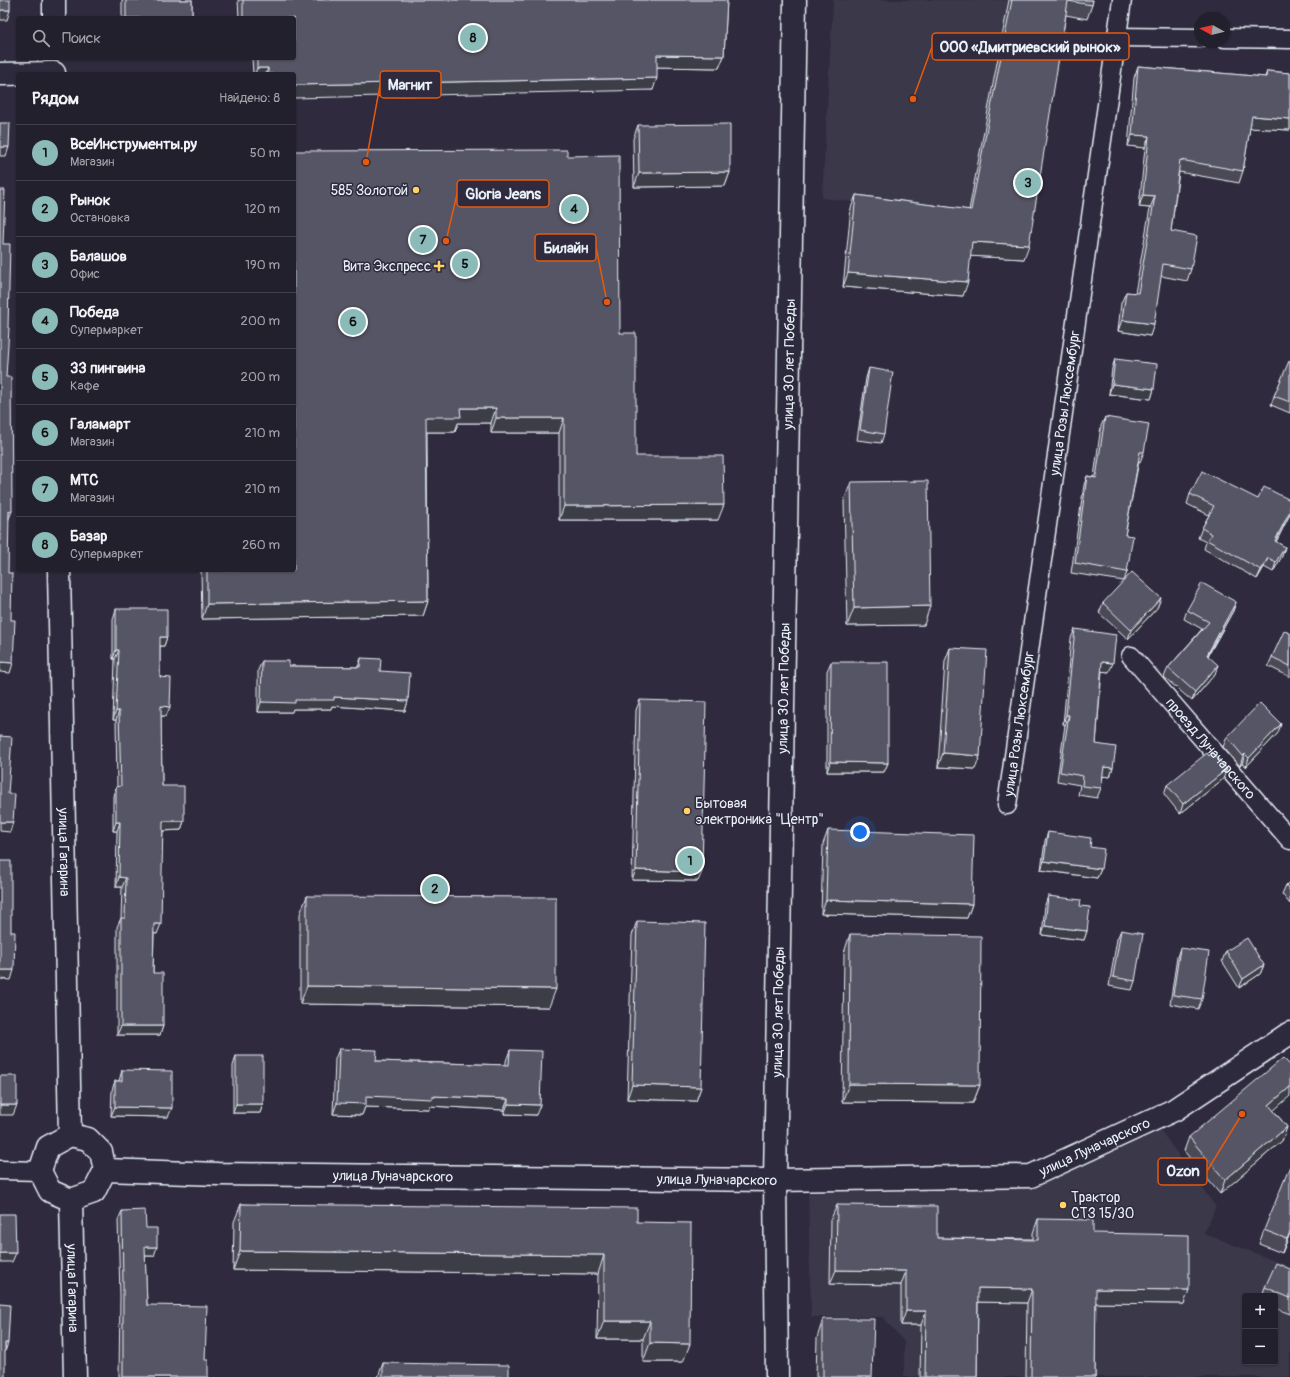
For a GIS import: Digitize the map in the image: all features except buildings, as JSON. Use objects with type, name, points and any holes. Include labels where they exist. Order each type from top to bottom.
[{"type":"street","points":[[54,0],[54,16]]},
{"type":"street","name":"улица 30 лет Победы","points":[[777,1377],[775,1180],[795,0]]},
{"type":"street","name":"улица Розы Люксембург","points":[[1007,805],[1122,0]]},
{"type":"street","points":[[1117,37],[1194,38]]},
{"type":"street","points":[[1230,38],[1290,39]]},
{"type":"street","points":[[18,72],[54,68]]},
{"type":"street","points":[[0,74],[16,72]]},
{"type":"street","name":"улица Гагарина","points":[[59,572],[70,1135]]},
{"type":"street","name":"проезд Луначарского","points":[[1131,656],[1290,840]]},
{"type":"street","name":"улица Луначарского","points":[[105,1170],[218,1174],[775,1180],[1032,1176],[1174,1110],[1290,1033]]},
{"type":"street","points":[[70,1135],[88,1139],[101,1152],[105,1170],[94,1192],[71,1200],[50,1191],[40,1171],[48,1146],[70,1135]]},
{"type":"street","points":[[0,1170],[40,1171]]},
{"type":"street","name":"улица Гагарина","points":[[71,1200],[75,1377]]},
{"type":"shaded area","points":[[833,0],[1015,0],[977,218],[822,198]]},
{"type":"shaded area","points":[[1159,1128],[1216,1207],[1204,1233],[1290,1267],[1290,1377],[904,1377],[904,1342],[883,1317],[811,1317],[808,1193],[1035,1188]]},
{"type":"place","name":"Базар","points":[[473,38]]},
{"type":"place","name":"ООО «Дмитриевский рынок»","points":[[913,99]]},
{"type":"place","name":"Магнит","points":[[366,162]]},
{"type":"place","name":"Балашов","points":[[1028,183]]},
{"type":"place","name":"585 Золотой","points":[[416,190]]},
{"type":"place","name":"Победа","points":[[574,209]]},
{"type":"place","name":"МТС","points":[[423,240]]},
{"type":"place","name":"Gloria Jeans","points":[[446,241]]},
{"type":"place","name":"33 пингвина","points":[[465,264]]},
{"type":"place","name":"Вита Экспресс","points":[[439,266]]},
{"type":"place","name":"Билайн","points":[[607,302]]},
{"type":"place","name":"Галамарт","points":[[353,322]]},
{"type":"place","name":"Бытовая электроника \"Центр\"","points":[[687,811]]},
{"type":"place","name":"ВсеИнструменты.ру","points":[[690,861]]},
{"type":"place","name":"Рынок","points":[[435,889]]},
{"type":"place","name":"Ozon","points":[[1242,1114]]},
{"type":"place","name":"Трактор СТЗ 15/30","points":[[1063,1205]]}]
